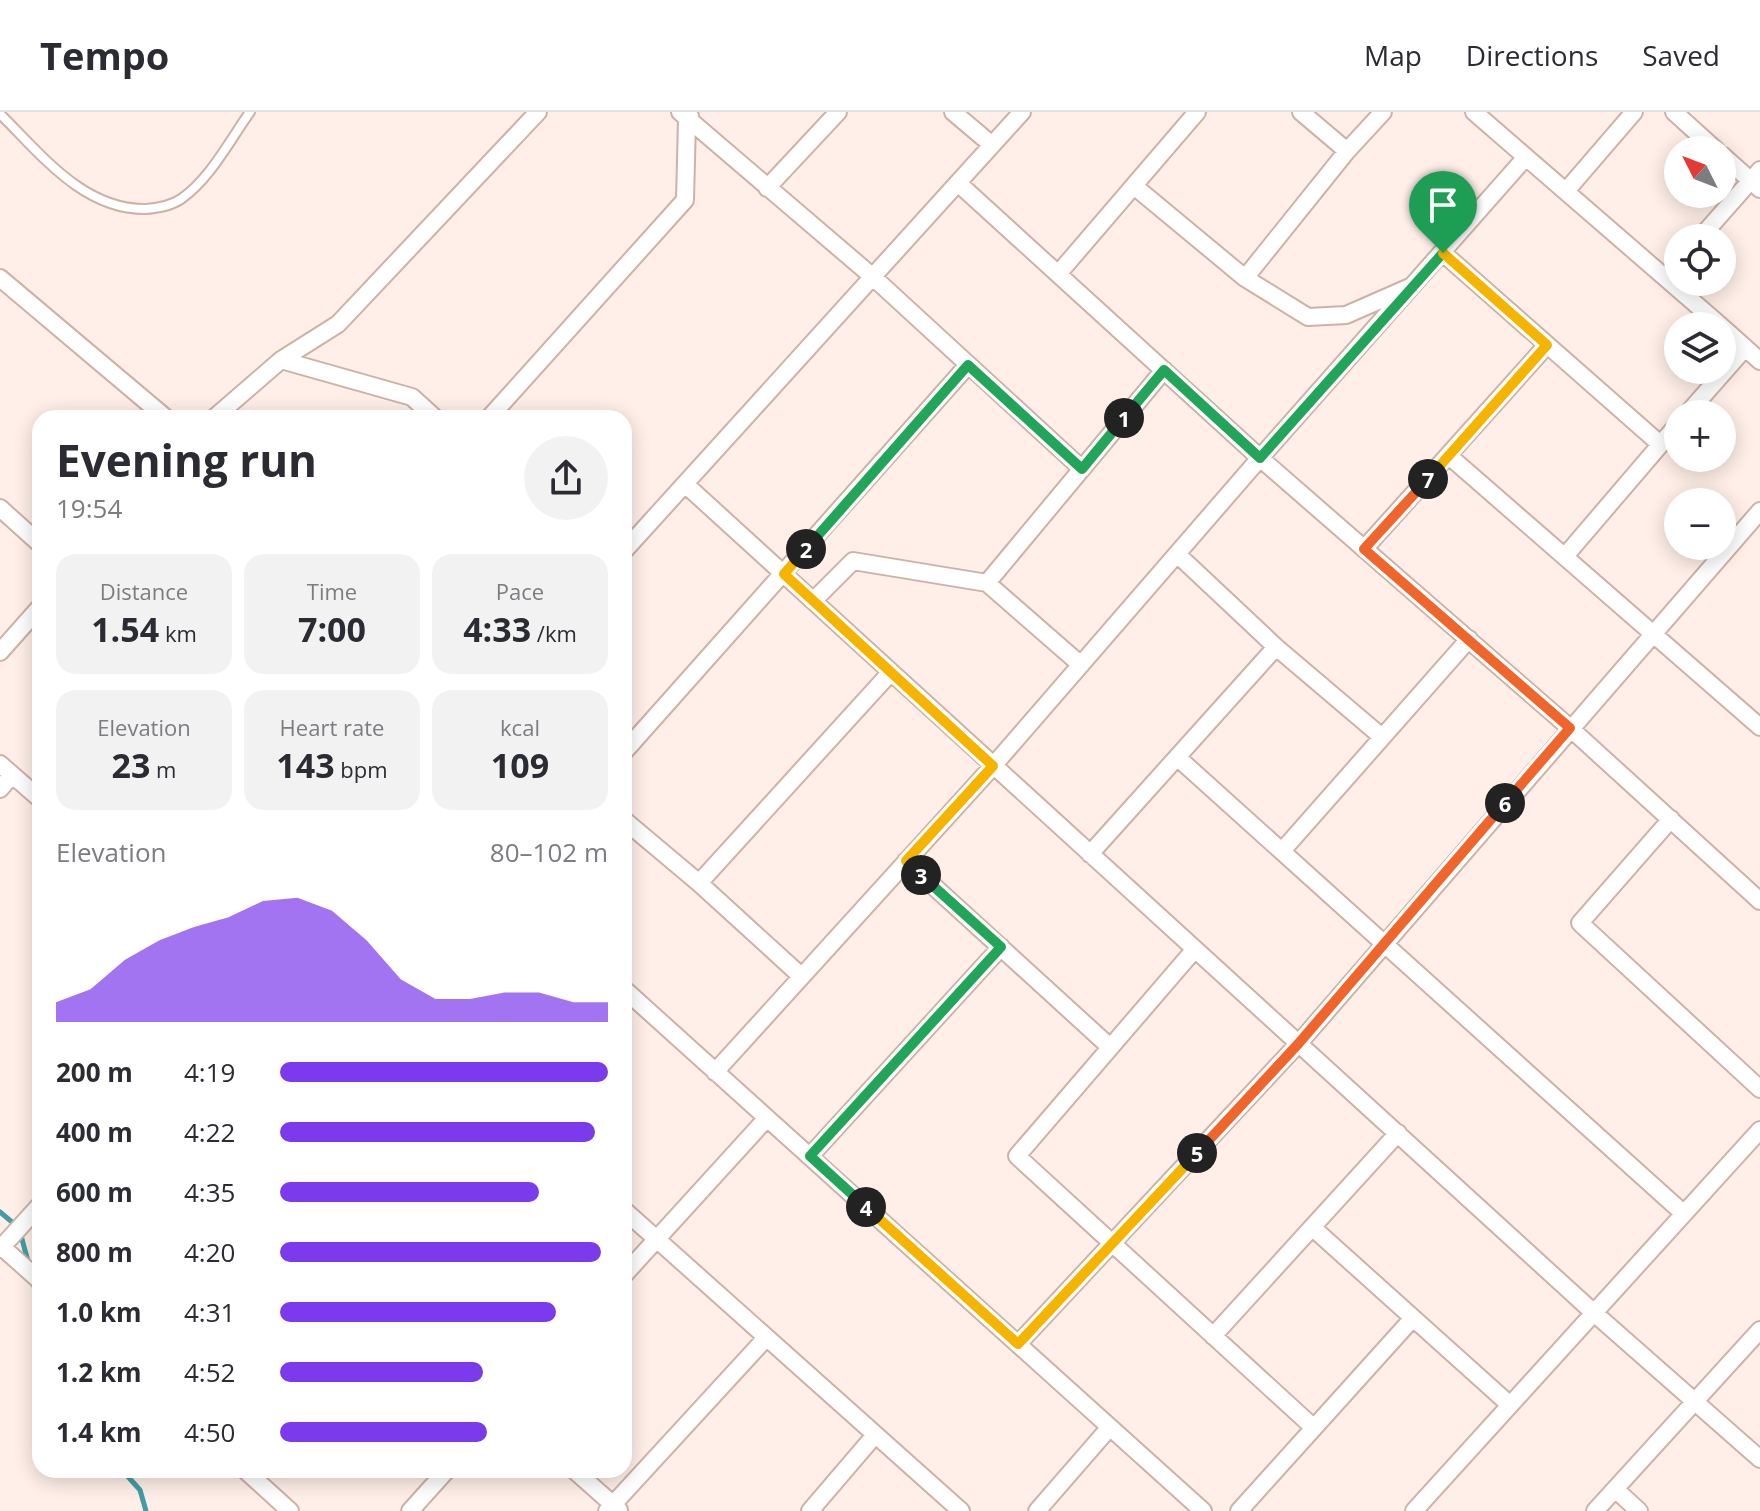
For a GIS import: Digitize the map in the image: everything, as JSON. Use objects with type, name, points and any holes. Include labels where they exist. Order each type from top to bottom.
[{"type":"street","points":[[223,410],[281,360],[338,324],[538,112]]},
{"type":"street","points":[[767,188],[838,112]]},
{"type":"street","points":[[953,112],[992,145]]},
{"type":"street","points":[[632,542],[1022,112]]},
{"type":"street","points":[[1058,274],[1197,112]]},
{"type":"street","points":[[1301,112],[1347,151]]},
{"type":"street","points":[[1245,278],[1347,151],[1383,112]]},
{"type":"street","points":[[1474,112],[1664,275]]},
{"type":"street","points":[[1566,191],[1634,112]]},
{"type":"street","points":[[1674,112],[1701,136]]},
{"type":"street","points":[[687,115],[767,188],[873,277],[1082,469]]},
{"type":"street","points":[[496,410],[685,200],[687,115]]},
{"type":"street","points":[[715,1072],[993,766],[1526,157]]},
{"type":"street","points":[[1714,224],[1757,180],[1736,165]]},
{"type":"street","points":[[958,183],[1260,458],[1570,728],[1760,901]]},
{"type":"street","points":[[1134,186],[1245,278],[1308,317],[1346,315],[1415,285]]},
{"type":"street","points":[[1443,253],[1660,444]]},
{"type":"street","points":[[0,278],[157,410]]},
{"type":"street","points":[[1688,296],[1706,312]]},
{"type":"street","points":[[1736,339],[1760,361]]},
{"type":"street","points":[[1364,549],[1547,345]]},
{"type":"street","points":[[1699,400],[1745,348]]},
{"type":"street","points":[[281,360],[412,397],[426,410]]},
{"type":"street","points":[[632,743],[968,365]]},
{"type":"street","points":[[987,583],[1164,370]]},
{"type":"street","points":[[1566,555],[1664,440]]},
{"type":"street","points":[[1449,456],[1757,719]]},
{"type":"street","points":[[685,484],[1593,1312],[1760,1459]]},
{"type":"street","points":[[0,508],[32,537]]},
{"type":"street","points":[[1018,1344],[1299,1043],[1760,511]]},
{"type":"street","points":[[1177,554],[1276,647],[1382,737]]},
{"type":"street","points":[[813,601],[853,561],[987,583],[1081,665]]},
{"type":"street","points":[[0,652],[32,616]]},
{"type":"street","points":[[1282,851],[1469,639]]},
{"type":"street","points":[[1090,854],[1276,647]]},
{"type":"street","points":[[699,883],[891,672]]},
{"type":"street","points":[[1177,757],[1683,1213]]},
{"type":"street","points":[[0,789],[6,770],[32,792]]},
{"type":"street","points":[[1671,819],[1580,923],[1760,1089]]},
{"type":"street","points":[[632,827],[801,976]]},
{"type":"street","points":[[906,861],[1110,1047]]},
{"type":"street","points":[[810,1156],[1001,947]]},
{"type":"street","points":[[1195,949],[1017,1156],[1314,1428]]},
{"type":"street","points":[[632,996],[1203,1511]]},
{"type":"street","points":[[632,1266],[767,1118]]},
{"type":"street","points":[[1414,1511],[1760,1130]]},
{"type":"street","points":[[1213,1336],[1398,1133]]},
{"type":"street","points":[[32,1214],[1,1248],[32,1274]]},
{"type":"street","points":[[632,1217],[961,1511]]},
{"type":"street","points":[[1313,1228],[1510,1405]]},
{"type":"street","points":[[1239,1511],[1413,1318]]},
{"type":"street","points":[[1595,1511],[1760,1330]]},
{"type":"street","points":[[582,1478],[613,1509],[766,1338]]},
{"type":"street","points":[[1037,1511],[1110,1427]]},
{"type":"street","points":[[810,1511],[875,1435]]},
{"type":"street","points":[[254,1478],[290,1511]]},
{"type":"street","points":[[410,1511],[440,1478]]},
{"type":"street","points":[[1615,1489],[1639,1511]]},
{"type":"lane","points":[[0,114],[77,187],[116,206],[133,209],[157,208],[180,200],[203,178],[250,112]]},
{"type":"waterway","points":[[0,1212],[19,1228],[29,1265]]},
{"type":"waterway","points":[[129,1478],[140,1490],[146,1511]]},
{"type":"route","points":[[1443,253],[1547,345],[1364,549],[1570,728],[1299,1043],[1018,1344],[810,1156],[1001,947],[906,861],[993,766],[784,574],[968,365],[1082,469],[1164,370],[1260,458],[1443,253]]}]
